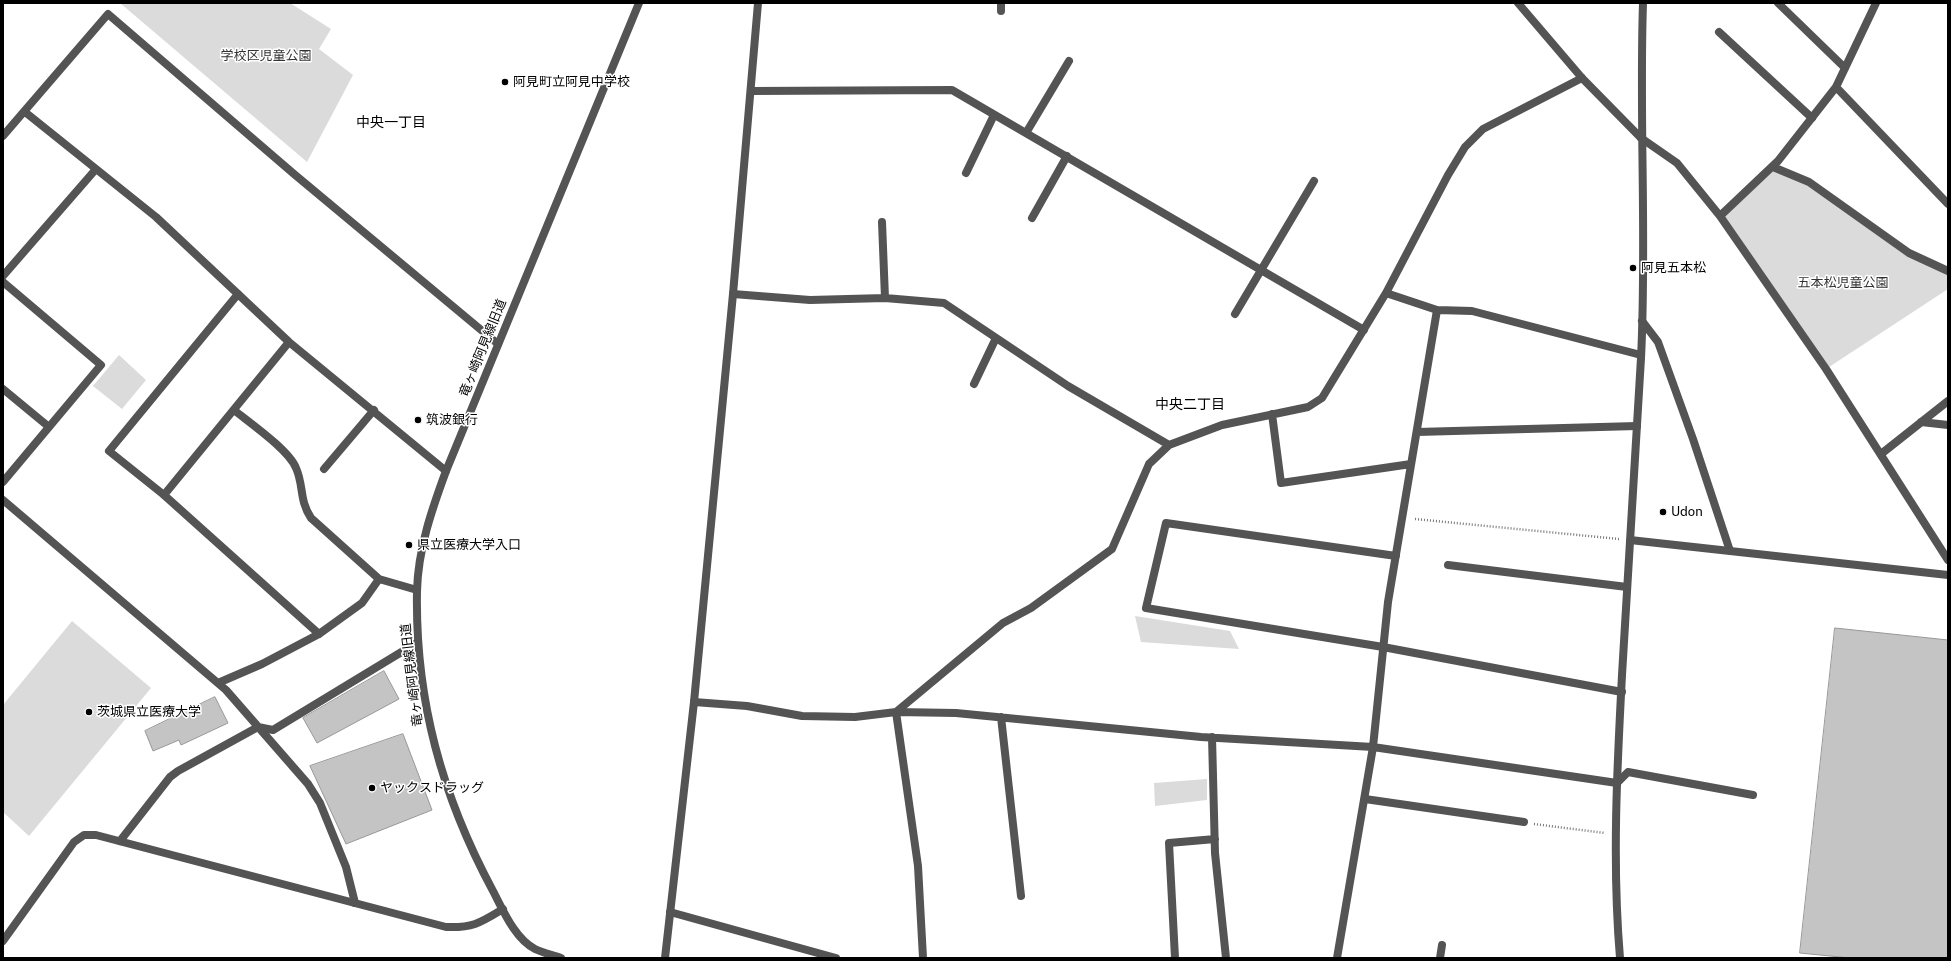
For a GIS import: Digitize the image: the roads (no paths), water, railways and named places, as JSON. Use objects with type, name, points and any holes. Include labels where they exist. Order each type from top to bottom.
[{"type":"street","name":"竜ヶ崎阿見線旧道","points":[[561,958],[535,949],[525,941],[502,909],[464,832],[436,756],[426,704],[418,642],[417,590],[424,540],[446,471],[639,3]]},
{"type":"street","points":[[665,958],[694,702],[733,294],[758,3]]},
{"type":"street","points":[[1518,3],[1582,78],[1641,138],[1677,163],[1720,216],[1826,369],[1948,560]]},
{"type":"street","points":[[1620,958],[1616,876],[1617,783],[1641,355],[1644,223],[1641,138],[1643,3]]},
{"type":"street","points":[[1778,3],[1844,68]]},
{"type":"street","points":[[1720,216],[1773,167],[1836,87],[1876,3]]},
{"type":"street","points":[[3,136],[108,14],[288,169],[498,344]]},
{"type":"street","points":[[1720,32],[1812,118]]},
{"type":"street","points":[[1026,133],[1069,61]]},
{"type":"street","points":[[896,712],[1003,623],[1031,608],[1112,549],[1149,464],[1169,445],[1222,425],[1308,407],[1322,398],[1386,293],[1448,175],[1465,147],[1483,128],[1582,78]]},
{"type":"street","points":[[1836,87],[1948,204]]},
{"type":"street","points":[[751,91],[952,90],[1364,330]]},
{"type":"street","points":[[25,112],[156,217],[289,342],[374,410],[446,471]]},
{"type":"street","points":[[966,173],[994,115]]},
{"type":"street","points":[[1032,218],[1067,156]]},
{"type":"street","points":[[1773,167],[1809,182],[1908,253],[1948,271]]},
{"type":"street","points":[[3,276],[96,169]]},
{"type":"street","points":[[1235,314],[1260,269],[1314,181]]},
{"type":"street","points":[[882,222],[885,298]]},
{"type":"street","points":[[3,282],[101,365],[3,482]]},
{"type":"street","points":[[1386,293],[1437,310],[1472,311],[1641,355]]},
{"type":"street","points":[[238,294],[109,451],[164,495],[319,634]]},
{"type":"street","points":[[733,294],[810,300],[885,298],[944,304],[1068,386],[1169,445]]},
{"type":"street","points":[[1337,958],[1365,799],[1373,747],[1383,647],[1396,556],[1437,310]]},
{"type":"street","points":[[1642,321],[1658,342],[1693,439],[1730,551]]},
{"type":"street","points":[[974,384],[996,338]]},
{"type":"street","points":[[164,495],[289,342]]},
{"type":"street","points":[[3,389],[49,427]]},
{"type":"street","points":[[1881,454],[1948,400]]},
{"type":"street","points":[[234,410],[287,454],[296,468],[304,507],[311,518],[379,579],[417,590]]},
{"type":"street","points":[[324,469],[374,410]]},
{"type":"street","points":[[1272,414],[1281,483],[1411,464]]},
{"type":"street","points":[[1922,422],[1948,425]]},
{"type":"street","points":[[1417,432],[1637,426]]},
{"type":"street","points":[[3,500],[218,683],[258,726],[308,784],[320,803],[346,867],[355,904]]},
{"type":"street","points":[[1396,556],[1166,523],[1146,608],[1383,647],[1622,692]]},
{"type":"street","points":[[1630,540],[1948,575]]},
{"type":"street","points":[[1448,565],[1627,587]]},
{"type":"street","points":[[218,683],[262,664],[319,634],[362,603],[379,579]]},
{"type":"street","points":[[120,841],[170,778],[178,771],[258,726],[273,730],[418,642]]},
{"type":"street","points":[[694,702],[746,706],[802,716],[855,717],[896,712],[956,713],[1212,737],[1373,747],[1617,783]]},
{"type":"street","points":[[896,712],[918,866],[923,958]]},
{"type":"street","points":[[1001,717],[1021,896]]},
{"type":"street","points":[[1212,737],[1215,839],[1226,958]]},
{"type":"street","points":[[1617,783],[1628,772],[1753,794]]},
{"type":"street","points":[[1365,799],[1524,822]]},
{"type":"street","points":[[3,941],[74,842],[84,835],[96,835],[120,841],[446,927],[465,927],[480,923],[502,909]]},
{"type":"street","points":[[1175,958],[1169,843],[1215,839]]},
{"type":"street","points":[[670,912],[836,958]]},
{"type":"street","points":[[1440,958],[1442,945]]},
{"type":"place","name":"阿見町立阿見中学校","points":[[505,82]]},
{"type":"place","name":"阿見五本松","points":[[1633,268]]},
{"type":"place","name":"筑波銀行","points":[[418,420]]},
{"type":"place","name":"Udon","points":[[1663,512]]},
{"type":"place","name":"県立医療大学入口","points":[[409,545]]},
{"type":"place","name":"茨城県立医療大学","points":[[89,712]]},
{"type":"place","name":"ヤックスドラッグ","points":[[372,788]]},
{"type":"district","name":"中央一丁目","points":[[391,123]]},
{"type":"district","name":"中央二丁目","points":[[1190,405]]},
{"type":"park label","name":"学校区児童公園","points":[[266,56]]},
{"type":"park label","name":"五本松児童公園","points":[[1843,283]]}]
